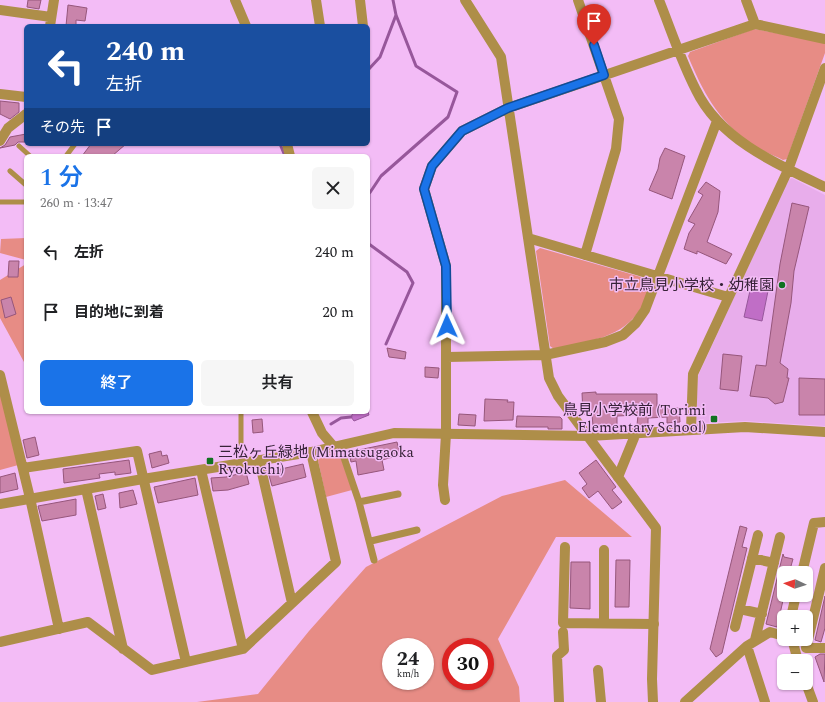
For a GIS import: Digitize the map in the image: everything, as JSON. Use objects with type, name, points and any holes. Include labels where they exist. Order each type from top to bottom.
[{"type":"street","points":[[2,0],[0,11],[50,22],[54,0]]},
{"type":"street","points":[[235,0],[245,24]]},
{"type":"street","points":[[316,0],[320,24]]},
{"type":"street","points":[[360,0],[363,24]]},
{"type":"street","points":[[465,0],[501,57],[549,378],[558,396],[656,528],[652,680],[654,702]]},
{"type":"street","points":[[578,0],[619,119],[616,149],[584,255]]},
{"type":"street","points":[[659,0],[696,92],[717,121],[740,140],[788,170],[825,187]]},
{"type":"street","points":[[746,0],[755,24]]},
{"type":"street","points":[[445,500],[443,485],[446,434],[446,266],[424,189],[432,166],[462,131],[508,108],[755,24],[825,39]]},
{"type":"street","points":[[691,429],[693,374],[788,170],[825,68]]},
{"type":"street","points":[[0,94],[24,97]]},
{"type":"street","points":[[0,141],[8,128],[24,116]]},
{"type":"street","points":[[447,357],[546,355],[605,342],[623,335],[636,323],[645,310],[717,121]]},
{"type":"street","points":[[528,238],[658,277],[728,296]]},
{"type":"street","points":[[0,375],[30,498],[59,629]]},
{"type":"street","points":[[313,414],[322,433],[337,446],[359,502],[371,541],[374,560]]},
{"type":"street","points":[[0,504],[144,478],[311,452],[394,433],[589,436],[745,427],[825,432]]},
{"type":"street","points":[[618,477],[636,433]]},
{"type":"street","points":[[23,468],[137,451],[186,662]]},
{"type":"street","points":[[0,642],[88,622],[152,670],[243,650],[336,562],[311,452]]},
{"type":"street","points":[[259,460],[292,603]]},
{"type":"street","points":[[201,470],[243,650]]},
{"type":"street","points":[[86,488],[123,649]]},
{"type":"street","points":[[359,502],[398,494]]},
{"type":"street","points":[[804,566],[814,524],[825,522]]},
{"type":"street","points":[[371,541],[417,530]]},
{"type":"street","points":[[736,627],[758,535]]},
{"type":"street","points":[[765,702],[751,643],[762,614],[780,537]]},
{"type":"street","points":[[565,547],[563,623],[654,624]]},
{"type":"street","points":[[604,550],[604,623]]},
{"type":"street","points":[[752,558],[774,562]]},
{"type":"street","points":[[799,654],[806,648],[825,568]]},
{"type":"street","points":[[740,609],[762,614]]},
{"type":"street","points":[[559,702],[557,656],[564,650],[563,632]]},
{"type":"street","points":[[690,700],[751,643],[770,632],[777,634]]},
{"type":"street","points":[[806,648],[825,648]]},
{"type":"street","points":[[598,670],[601,702]]},
{"type":"street","points":[[809,690],[813,702]]},
{"type":"lane","points":[[19,146],[28,154]]},
{"type":"lane","points":[[10,171],[24,183]]},
{"type":"lane","points":[[0,202],[24,202]]},
{"type":"lane","points":[[241,414],[241,445]]},
{"type":"shaded area","points":[[754,29],[825,42],[825,53],[787,159],[783,160],[750,143],[728,124],[712,104],[699,81],[688,56],[690,52]]},
{"type":"shaded area","name":"市立鳥見小学校・幼稚園","points":[[792,178],[825,195],[825,426],[746,421],[700,423],[696,420],[698,376],[788,180]]},
{"type":"shaded area","points":[[24,238],[24,259],[0,253],[1,239]]},
{"type":"shaded area","points":[[540,248],[648,279],[650,283],[642,306],[625,326],[615,332],[592,341],[554,349],[550,346],[536,251]]},
{"type":"shaded area","points":[[24,265],[24,362],[0,318],[0,280]]},
{"type":"shaded area","points":[[752,282],[769,286],[762,321],[744,317]]},
{"type":"shaded area","points":[[0,375],[22,464],[0,470]]},
{"type":"shaded area","points":[[352,414],[369,415],[354,421],[351,417]]},
{"type":"shaded area","points":[[339,452],[352,490],[326,497],[318,460],[323,455]]},
{"type":"shaded area","points":[[565,480],[632,537],[556,537],[498,639],[519,687],[520,702],[197,702],[258,694],[309,631],[366,567],[502,496]]},
{"type":"building","points":[[28,0],[41,0],[39,9],[27,7]]},
{"type":"building","points":[[68,5],[87,8],[85,21],[76,20],[76,24],[66,24]]},
{"type":"building","points":[[0,101],[19,103],[19,112],[10,119],[0,114]]},
{"type":"building","points":[[24,134],[24,142],[18,142],[15,145],[0,148],[5,145],[10,137]]},
{"type":"building","points":[[90,146],[124,146],[114,154],[84,154]]},
{"type":"building","points":[[665,148],[685,156],[672,199],[649,190]]},
{"type":"building","points":[[706,182],[720,191],[718,212],[707,242],[732,254],[726,264],[697,251],[697,254],[684,249],[689,233],[695,224],[688,221],[703,195],[698,192]]},
{"type":"building","points":[[792,203],[809,207],[794,271],[791,303],[780,363],[788,369],[787,378],[789,378],[783,402],[775,404],[768,398],[750,396],[756,365],[766,366],[780,264]]},
{"type":"building","points":[[9,261],[19,261],[18,277],[8,277]]},
{"type":"building","points":[[11,297],[16,314],[5,318],[1,300]]},
{"type":"building","points":[[387,348],[406,352],[405,359],[389,357]]},
{"type":"building","points":[[723,354],[742,356],[738,391],[720,389]]},
{"type":"building","points":[[425,367],[439,368],[438,378],[425,377]]},
{"type":"building","points":[[799,378],[825,379],[825,415],[799,415]]},
{"type":"building","points":[[596,392],[596,394],[657,394],[657,409],[679,408],[680,422],[667,423],[667,417],[648,418],[648,425],[637,425],[638,415],[617,416],[617,425],[593,426],[592,414],[583,414],[582,393]]},
{"type":"building","points":[[485,399],[508,400],[507,402],[514,402],[513,420],[484,421]]},
{"type":"building","points":[[459,414],[476,415],[475,426],[458,425]]},
{"type":"building","points":[[517,416],[560,417],[562,419],[562,429],[548,429],[548,427],[516,427]]},
{"type":"building","points":[[262,419],[263,432],[253,433],[252,420]]},
{"type":"building","points":[[35,437],[39,455],[27,458],[23,440]]},
{"type":"building","points":[[397,442],[400,455],[382,460],[384,470],[358,475],[356,461],[351,462],[349,452]]},
{"type":"building","points":[[161,451],[162,456],[167,455],[169,463],[152,468],[149,454]]},
{"type":"building","points":[[129,460],[131,473],[115,475],[115,472],[99,474],[100,478],[64,483],[63,469]]},
{"type":"building","points":[[596,460],[616,487],[612,490],[622,502],[612,509],[598,491],[589,498],[582,488],[587,484],[579,473]]},
{"type":"building","points":[[303,464],[306,477],[272,486],[268,472]]},
{"type":"building","points":[[246,472],[249,484],[228,490],[213,491],[211,478],[226,477]]},
{"type":"building","points":[[15,473],[18,489],[0,493],[0,477]]},
{"type":"building","points":[[195,478],[198,495],[158,503],[154,487]]},
{"type":"building","points":[[133,490],[137,504],[120,508],[119,493]]},
{"type":"building","points":[[103,494],[106,508],[98,510],[95,496]]},
{"type":"building","points":[[76,499],[76,515],[42,521],[38,506]]},
{"type":"building","points":[[740,526],[747,528],[742,547],[747,548],[722,653],[716,657],[710,649]]},
{"type":"building","points":[[783,554],[784,557],[793,559],[791,566],[780,566]]},
{"type":"building","points":[[616,560],[630,560],[629,607],[615,607]]},
{"type":"building","points":[[571,562],[590,562],[590,609],[570,608]]},
{"type":"building","points":[[777,579],[777,602],[783,602],[781,610],[777,610],[777,627],[766,624]]},
{"type":"building","points":[[825,596],[825,628],[821,642],[815,640]]},
{"type":"building","points":[[820,654],[825,654],[824,682],[815,657]]},
{"type":"waterway","points":[[370,192],[381,176],[448,117],[457,92],[416,66],[396,15],[393,0]]},
{"type":"waterway","points":[[370,68],[380,57],[396,15]]},
{"type":"waterway","points":[[281,146],[284,154]]},
{"type":"waterway","points":[[370,245],[407,272],[413,283],[386,344]]},
{"type":"waterway","points":[[331,424],[341,418],[351,417]]},
{"type":"place","name":"市立鳥見小学校・幼稚園","points":[[782,285]]},
{"type":"place","name":"鳥見小学校前 (Torimi Elementary School)","points":[[714,419]]},
{"type":"place","name":"三松ヶ丘緑地 (Mimatsugaoka Ryokuchi)","points":[[210,461]]},
{"type":"route","points":[[447,326],[446,266],[424,189],[432,166],[462,131],[508,108],[604,75],[594,45]]}]
